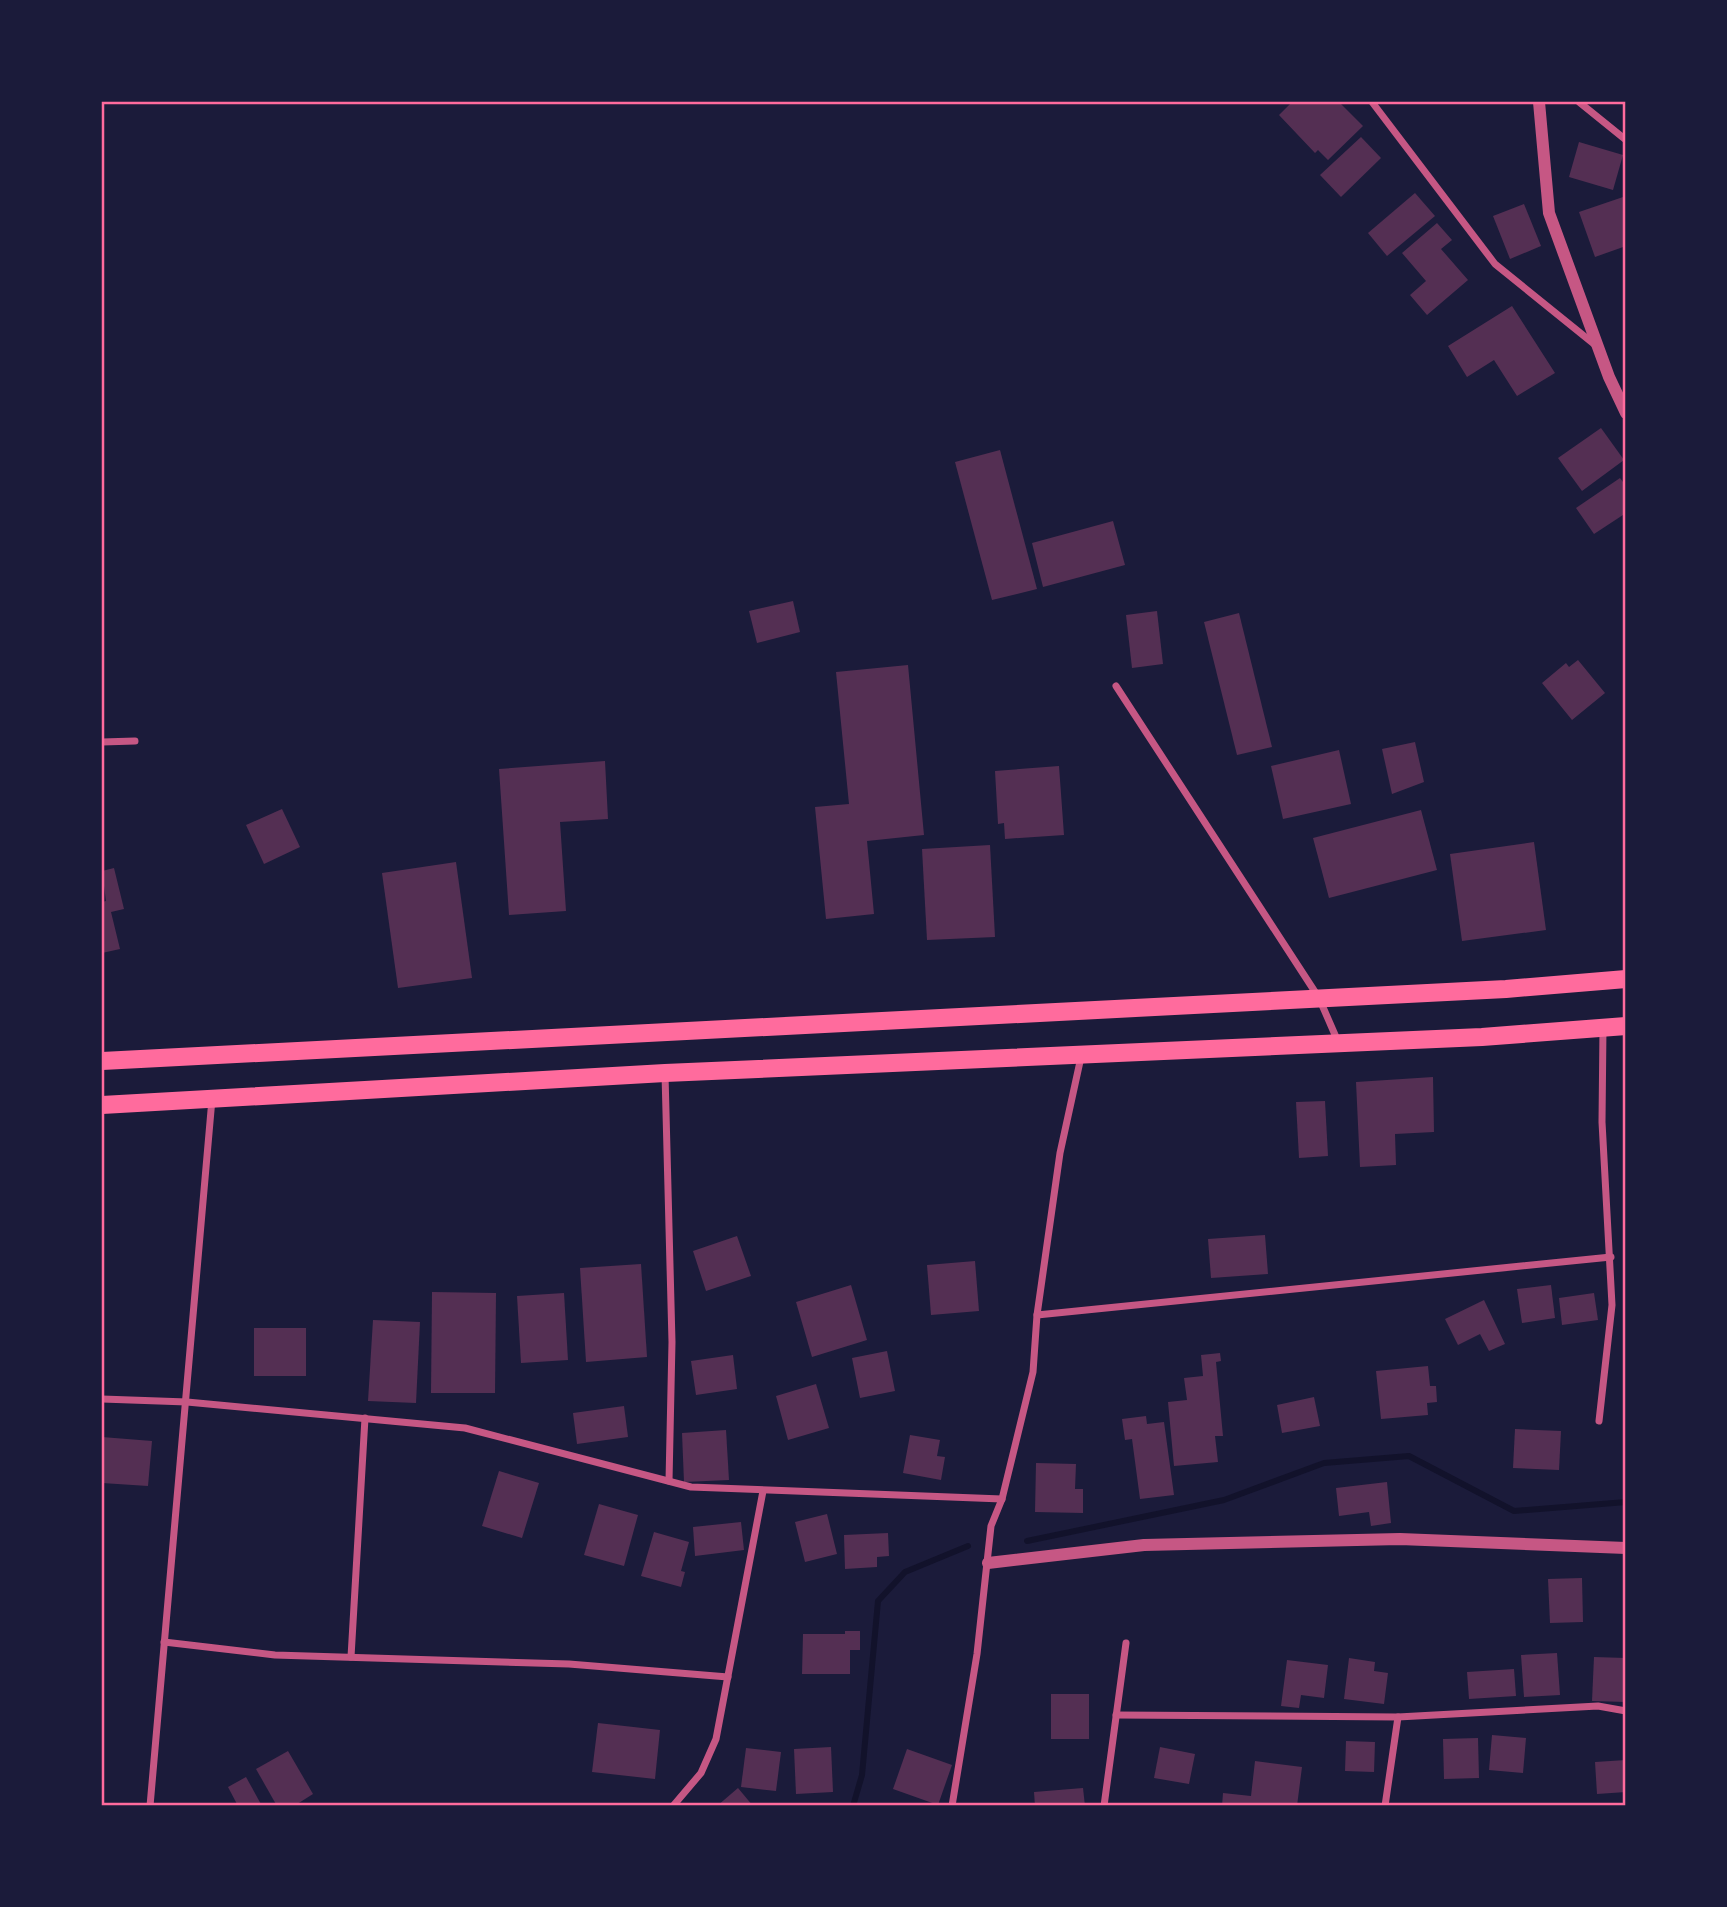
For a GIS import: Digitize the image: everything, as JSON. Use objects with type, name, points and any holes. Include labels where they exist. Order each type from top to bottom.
[{"type":"highway","points":[[102,1061],[1319,998],[1626,979]]},
{"type":"highway","points":[[102,1105],[665,1073],[1339,1044],[1626,1026]]},
{"type":"street","points":[[1372,102],[1495,264],[1598,347]]},
{"type":"street","points":[[1539,102],[1549,213],[1598,347],[1626,413]]},
{"type":"street","points":[[1579,102],[1626,140]]},
{"type":"street","points":[[1116,687],[1319,998],[1339,1044]]},
{"type":"street","points":[[102,742],[135,741]]},
{"type":"street","points":[[1599,1421],[1612,1304],[1602,1122],[1603,1027]]},
{"type":"street","points":[[952,1805],[988,1563],[991,1526],[1002,1499],[1033,1373],[1037,1315],[1060,1153],[1081,1057]]},
{"type":"street","points":[[665,1073],[672,1342],[669,1482]]},
{"type":"street","points":[[150,1805],[212,1099]]},
{"type":"street","points":[[1037,1315],[1611,1257]]},
{"type":"street","points":[[102,1399],[187,1402],[465,1428],[691,1488],[1002,1499]]},
{"type":"street","points":[[351,1657],[365,1419]]},
{"type":"street","points":[[673,1805],[701,1773],[716,1739],[763,1491]]},
{"type":"street","points":[[988,1563],[1171,1545],[1400,1539],[1626,1548]]},
{"type":"street","points":[[164,1642],[275,1655],[569,1664],[728,1677]]},
{"type":"street","points":[[1104,1805],[1126,1643]]},
{"type":"street","points":[[1116,1715],[1398,1717],[1598,1706],[1626,1711]]},
{"type":"street","points":[[1385,1805],[1398,1717]]},
{"type":"building","points":[[1292,102],[1339,102],[1363,126],[1328,160],[1318,150],[1315,153],[1279,115]]},
{"type":"building","points":[[1361,137],[1381,158],[1341,197],[1320,175]]},
{"type":"building","points":[[1579,142],[1623,155],[1613,190],[1569,177]]},
{"type":"building","points":[[1415,193],[1435,216],[1387,256],[1368,233]]},
{"type":"building","points":[[1626,196],[1626,246],[1595,257],[1579,212]]},
{"type":"building","points":[[1524,204],[1541,246],[1510,259],[1493,216]]},
{"type":"building","points":[[1437,223],[1452,240],[1441,249],[1468,280],[1427,315],[1410,295],[1426,281],[1402,253]]},
{"type":"building","points":[[1512,306],[1555,373],[1517,396],[1494,360],[1467,377],[1448,346]]},
{"type":"building","points":[[1601,428],[1624,460],[1582,491],[1558,458]]},
{"type":"building","points":[[1000,450],[1037,589],[992,600],[955,462]]},
{"type":"building","points":[[1620,478],[1626,486],[1626,513],[1594,534],[1576,508]]},
{"type":"building","points":[[1113,521],[1125,565],[1043,587],[1032,543]]},
{"type":"building","points":[[793,601],[800,632],[757,643],[749,611]]},
{"type":"building","points":[[1157,611],[1163,664],[1132,668],[1126,615]]},
{"type":"building","points":[[1239,613],[1272,747],[1237,755],[1204,622]]},
{"type":"building","points":[[1578,660],[1605,693],[1572,720],[1542,683],[1566,663],[1569,667]]},
{"type":"building","points":[[908,665],[924,835],[867,841],[874,914],[826,919],[815,807],[849,804],[836,672]]},
{"type":"building","points":[[1415,742],[1424,782],[1392,794],[1382,749]]},
{"type":"building","points":[[1339,750],[1351,804],[1283,819],[1271,766]]},
{"type":"building","points":[[605,761],[608,819],[560,822],[566,911],[509,915],[499,769]]},
{"type":"building","points":[[1059,766],[1064,835],[1005,839],[1004,823],[998,824],[995,771]]},
{"type":"building","points":[[282,809],[300,847],[264,864],[246,825]]},
{"type":"building","points":[[1421,810],[1437,870],[1329,898],[1313,838]]},
{"type":"building","points":[[1534,842],[1546,930],[1462,941],[1450,854]]},
{"type":"building","points":[[990,845],[995,937],[927,940],[922,849]]},
{"type":"building","points":[[456,862],[472,978],[398,988],[382,873]]},
{"type":"building","points":[[114,868],[124,909],[111,912],[120,949],[102,953],[102,902],[106,901],[102,871]]},
{"type":"building","points":[[1433,1077],[1434,1132],[1395,1134],[1396,1165],[1360,1167],[1356,1082]]},
{"type":"building","points":[[1325,1101],[1328,1156],[1299,1158],[1296,1102]]},
{"type":"building","points":[[1265,1235],[1268,1274],[1211,1278],[1208,1239]]},
{"type":"building","points":[[737,1236],[751,1276],[706,1291],[693,1251]]},
{"type":"building","points":[[975,1261],[979,1311],[931,1315],[927,1265]]},
{"type":"building","points":[[641,1264],[647,1357],[586,1362],[580,1268]]},
{"type":"building","points":[[851,1285],[867,1340],[812,1357],[796,1302]]},
{"type":"building","points":[[1551,1285],[1555,1318],[1522,1323],[1517,1289]]},
{"type":"building","points":[[432,1292],[496,1293],[495,1393],[431,1393]]},
{"type":"building","points":[[564,1293],[568,1360],[521,1363],[517,1296]]},
{"type":"building","points":[[1594,1293],[1598,1320],[1562,1325],[1559,1298]]},
{"type":"building","points":[[1484,1300],[1505,1344],[1489,1351],[1480,1334],[1458,1345],[1445,1319]]},
{"type":"building","points":[[373,1320],[420,1322],[416,1403],[368,1401]]},
{"type":"building","points":[[254,1328],[306,1328],[306,1376],[254,1376]]},
{"type":"building","points":[[887,1351],[895,1391],[860,1398],[852,1358]]},
{"type":"building","points":[[1220,1353],[1221,1361],[1216,1362],[1223,1436],[1215,1436],[1218,1462],[1174,1466],[1168,1402],[1187,1400],[1184,1378],[1203,1376],[1201,1355]]},
{"type":"building","points":[[733,1355],[737,1389],[696,1395],[691,1361]]},
{"type":"building","points":[[1428,1366],[1430,1386],[1436,1386],[1437,1402],[1427,1403],[1428,1415],[1381,1419],[1376,1371]]},
{"type":"building","points":[[816,1384],[829,1428],[788,1440],[776,1396]]},
{"type":"building","points":[[1314,1397],[1320,1426],[1282,1433],[1277,1405]]},
{"type":"building","points":[[624,1406],[628,1437],[577,1444],[573,1413]]},
{"type":"building","points":[[1146,1416],[1147,1424],[1164,1422],[1174,1495],[1140,1499],[1132,1439],[1125,1440],[1122,1419]]},
{"type":"building","points":[[1515,1429],[1561,1431],[1559,1470],[1513,1468]]},
{"type":"building","points":[[726,1430],[729,1480],[684,1482],[682,1433]]},
{"type":"building","points":[[910,1435],[940,1440],[937,1456],[945,1457],[941,1480],[903,1473]]},
{"type":"building","points":[[102,1437],[152,1441],[148,1486],[102,1483]]},
{"type":"building","points":[[1036,1463],[1076,1464],[1075,1489],[1083,1489],[1083,1513],[1035,1512]]},
{"type":"building","points":[[499,1471],[539,1483],[522,1538],[482,1526]]},
{"type":"building","points":[[1387,1482],[1391,1523],[1371,1526],[1369,1512],[1339,1516],[1336,1488]]},
{"type":"building","points":[[599,1504],[638,1515],[624,1566],[584,1555]]},
{"type":"building","points":[[827,1514],[837,1554],[805,1562],[795,1522]]},
{"type":"building","points":[[741,1522],[744,1550],[695,1556],[693,1527]]},
{"type":"building","points":[[654,1532],[689,1542],[681,1571],[685,1572],[681,1587],[641,1576]]},
{"type":"building","points":[[888,1533],[889,1556],[877,1557],[877,1567],[845,1569],[844,1535]]},
{"type":"building","points":[[1582,1578],[1583,1622],[1550,1623],[1548,1579]]},
{"type":"building","points":[[845,1631],[860,1631],[860,1650],[850,1650],[850,1674],[802,1674],[803,1634],[845,1634]]},
{"type":"building","points":[[1557,1653],[1560,1695],[1524,1697],[1521,1655]]},
{"type":"building","points":[[1594,1657],[1626,1658],[1626,1702],[1592,1701]]},
{"type":"building","points":[[1349,1658],[1375,1662],[1374,1671],[1388,1673],[1384,1704],[1344,1699]]},
{"type":"building","points":[[1287,1660],[1328,1665],[1324,1698],[1301,1695],[1299,1708],[1281,1706]]},
{"type":"building","points":[[1514,1669],[1516,1696],[1469,1699],[1467,1672]]},
{"type":"building","points":[[1051,1694],[1089,1694],[1089,1739],[1051,1739]]},
{"type":"building","points":[[598,1723],[660,1730],[655,1779],[592,1772]]},
{"type":"building","points":[[1492,1735],[1526,1738],[1523,1773],[1489,1770]]},
{"type":"building","points":[[1478,1738],[1479,1778],[1444,1779],[1443,1739]]},
{"type":"building","points":[[1346,1741],[1375,1742],[1374,1772],[1345,1771]]},
{"type":"building","points":[[831,1747],[833,1792],[796,1794],[794,1749]]},
{"type":"building","points":[[1160,1747],[1195,1754],[1189,1784],[1154,1778]]},
{"type":"building","points":[[746,1748],[781,1752],[776,1791],[741,1787]]},
{"type":"building","points":[[907,1749],[952,1765],[938,1805],[893,1789]]},
{"type":"building","points":[[288,1751],[313,1794],[294,1806],[277,1806],[256,1769]]},
{"type":"building","points":[[1626,1760],[1626,1792],[1597,1794],[1595,1762]]},
{"type":"building","points":[[1255,1761],[1302,1767],[1297,1806],[1222,1806],[1223,1793],[1251,1796]]},
{"type":"building","points":[[246,1777],[262,1806],[238,1806],[228,1787]]},
{"type":"building","points":[[738,1788],[753,1806],[717,1806]]},
{"type":"building","points":[[1083,1788],[1085,1806],[1035,1806],[1034,1792]]},
{"type":"waterway","points":[[1027,1541],[1224,1500],[1324,1463],[1409,1456],[1514,1511],[1626,1502]]},
{"type":"waterway","points":[[853,1806],[862,1775],[878,1601],[905,1572],[968,1546]]}]
